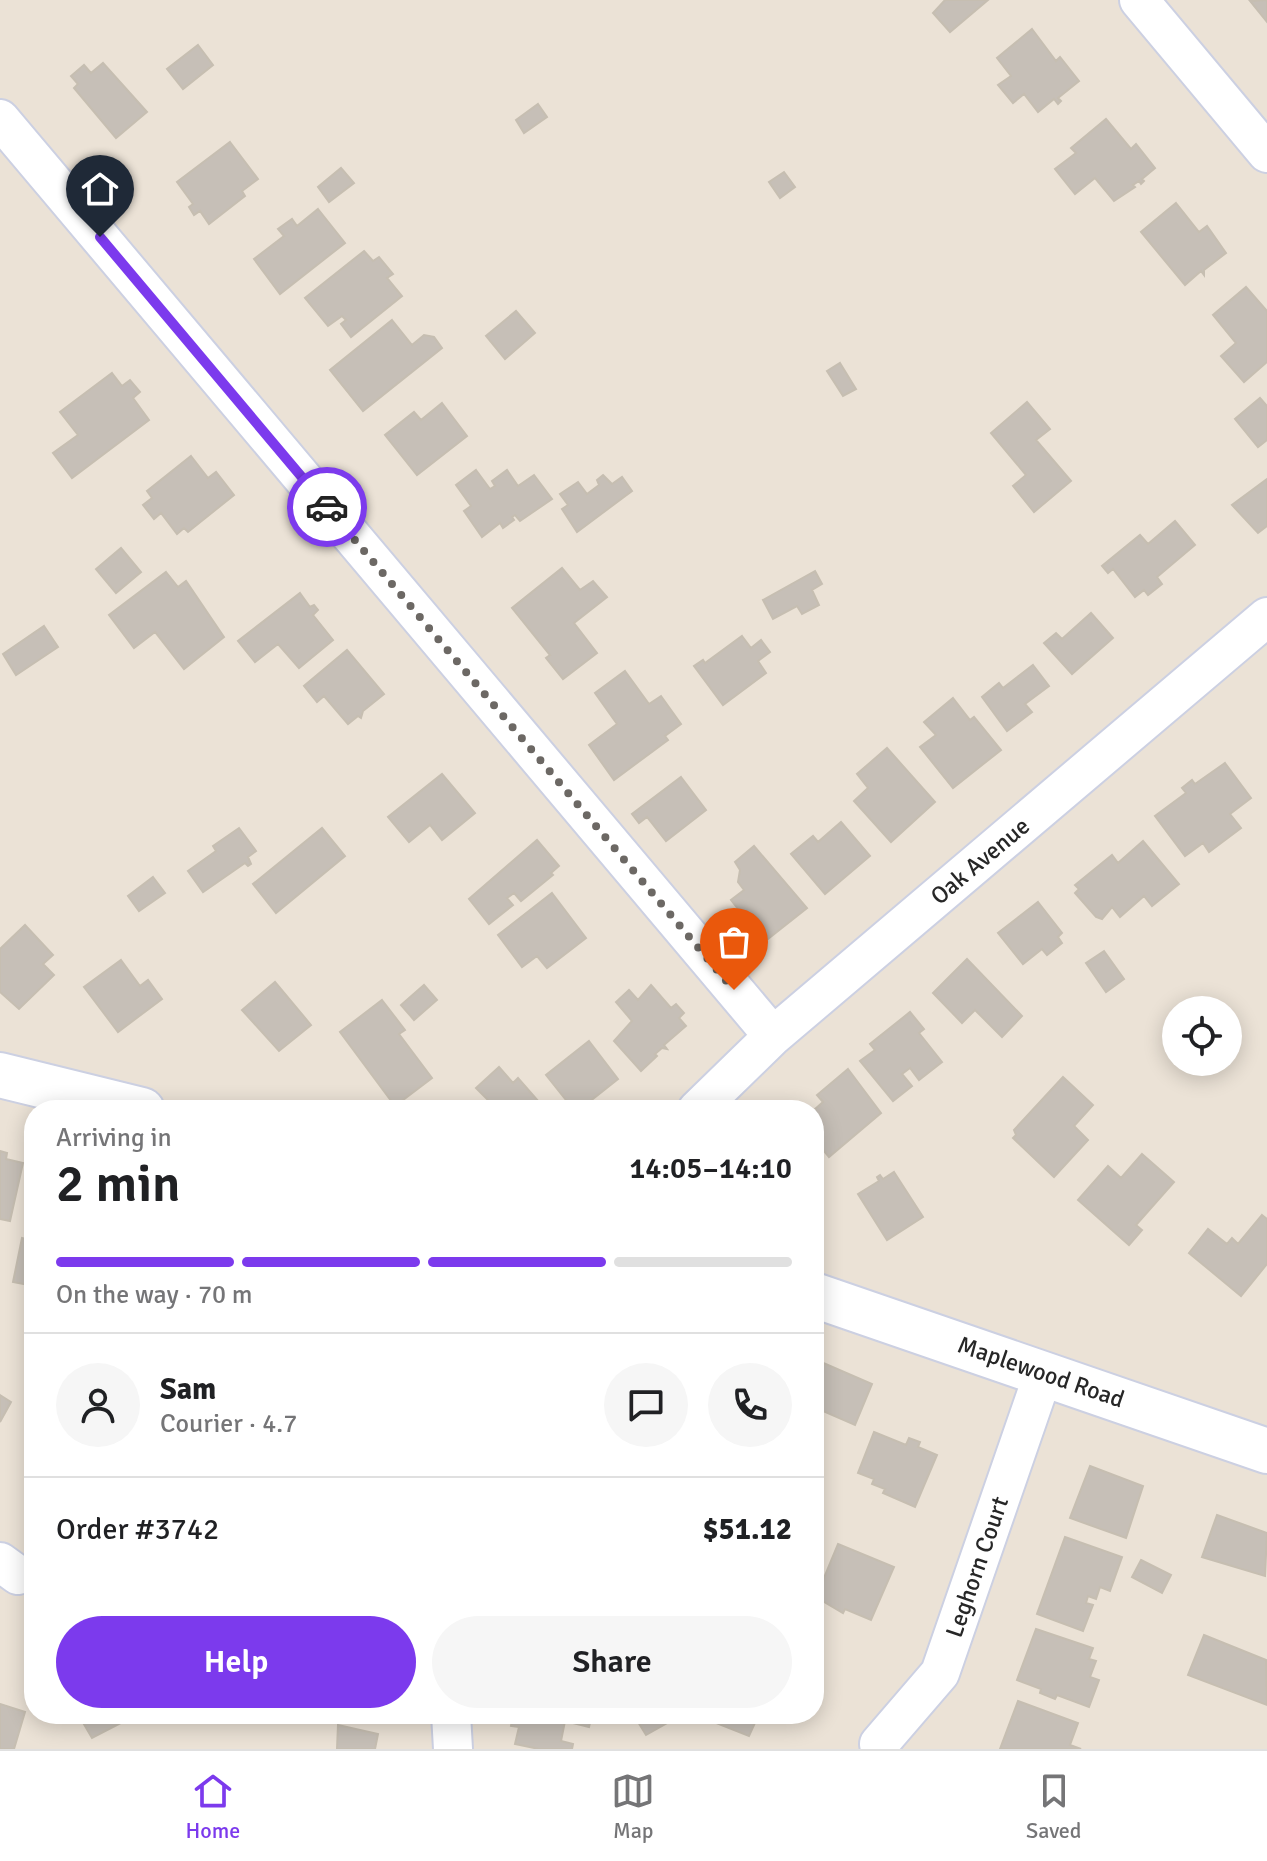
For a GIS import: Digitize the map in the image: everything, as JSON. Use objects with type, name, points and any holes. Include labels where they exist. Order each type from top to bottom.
[{"type":"street","points":[[1139,0],[1267,153]]},
{"type":"street","points":[[0,119],[773,1036]]},
{"type":"street","name":"Oak Avenue","points":[[707,1100],[773,1036],[1267,617]]},
{"type":"street","points":[[0,1075],[101,1100]]},
{"type":"street","name":"Maplewood Road","points":[[824,1298],[1267,1451]]},
{"type":"street","name":"Leghorn Court","points":[[879,1744],[940,1673],[1044,1372]]},
{"type":"street","points":[[452,1724],[453,1749]]},
{"type":"building","points":[[945,0],[988,0],[950,32],[933,13]]},
{"type":"building","points":[[1267,0],[1267,22],[1250,1]]},
{"type":"building","points":[[1032,29],[1056,61],[1060,57],[1079,81],[1058,98],[1061,101],[1058,104],[1054,99],[1038,112],[1024,94],[1013,103],[998,85],[1011,76],[997,58]]},
{"type":"building","points":[[198,45],[213,65],[183,89],[167,69]]},
{"type":"building","points":[[103,63],[147,112],[116,138],[74,88],[78,84],[71,76],[84,65],[91,73]]},
{"type":"building","points":[[538,104],[547,117],[524,133],[516,120]]},
{"type":"building","points":[[1106,119],[1131,149],[1136,144],[1155,168],[1142,179],[1141,184],[1139,181],[1114,201],[1095,178],[1075,194],[1055,169],[1076,153],[1071,148]]},
{"type":"building","points":[[230,142],[258,179],[242,191],[245,196],[209,224],[200,211],[194,215],[189,207],[193,204],[177,182]]},
{"type":"building","points":[[341,168],[354,183],[329,202],[318,187]]},
{"type":"building","points":[[784,172],[795,187],[780,198],[769,182]]},
{"type":"building","points":[[1176,203],[1199,232],[1207,226],[1226,253],[1204,270],[1204,275],[1201,271],[1185,285],[1141,232]]},
{"type":"building","points":[[318,209],[345,243],[280,294],[254,259],[284,236],[278,229],[292,219],[297,226]]},
{"type":"building","points":[[364,251],[373,261],[379,257],[393,274],[387,278],[402,296],[351,337],[341,324],[346,320],[342,316],[328,326],[305,298]]},
{"type":"building","points":[[1246,287],[1267,311],[1267,362],[1244,382],[1221,356],[1236,343],[1213,315]]},
{"type":"building","points":[[516,311],[535,333],[505,359],[486,336]]},
{"type":"building","points":[[392,320],[412,345],[424,335],[434,337],[442,348],[363,411],[330,370]]},
{"type":"building","points":[[840,363],[856,389],[843,396],[827,371]]},
{"type":"building","points":[[112,373],[122,386],[130,380],[140,392],[133,398],[149,420],[72,478],[53,453],[78,435],[60,412]]},
{"type":"building","points":[[1260,398],[1267,406],[1267,440],[1258,447],[1235,419]]},
{"type":"building","points":[[1027,402],[1050,429],[1036,440],[1071,481],[1034,512],[1013,486],[1026,475],[991,433]]},
{"type":"building","points":[[442,403],[467,436],[417,475],[385,435],[414,412],[421,420]]},
{"type":"building","points":[[191,456],[208,478],[216,472],[234,495],[188,532],[184,528],[177,534],[161,513],[154,519],[143,505],[152,498],[147,491]]},
{"type":"building","points":[[476,470],[490,489],[495,486],[492,481],[507,470],[518,486],[534,475],[552,499],[520,521],[515,515],[512,517],[514,520],[503,528],[500,523],[482,537],[464,511],[471,506],[456,485]]},
{"type":"building","points":[[603,475],[612,484],[622,477],[632,491],[577,532],[562,509],[568,505],[560,494],[578,482],[587,494],[599,485],[597,480]]},
{"type":"building","points":[[1267,479],[1267,526],[1258,533],[1232,505]]},
{"type":"building","points":[[1175,521],[1195,545],[1157,577],[1162,584],[1148,595],[1144,590],[1135,597],[1113,569],[1108,573],[1102,566],[1140,535],[1148,544]]},
{"type":"building","points":[[121,548],[141,572],[116,593],[96,569]]},
{"type":"building","points":[[562,568],[580,590],[593,581],[607,597],[574,623],[597,653],[563,679],[546,658],[550,655],[512,608]]},
{"type":"building","points":[[815,571],[822,584],[812,590],[819,605],[802,614],[797,606],[773,619],[763,600]]},
{"type":"building","points":[[166,572],[178,587],[186,581],[224,637],[184,669],[155,632],[134,648],[109,615]]},
{"type":"building","points":[[300,593],[310,607],[314,605],[318,610],[313,615],[333,640],[299,668],[278,644],[255,662],[238,641]]},
{"type":"building","points":[[1091,613],[1113,638],[1072,674],[1044,643],[1056,633],[1062,639]]},
{"type":"building","points":[[44,626],[58,647],[16,675],[3,654]]},
{"type":"building","points":[[742,636],[751,648],[761,640],[770,652],[758,661],[766,673],[723,705],[694,666],[703,660],[705,663]]},
{"type":"building","points":[[347,650],[384,694],[363,711],[361,718],[358,716],[348,724],[324,696],[317,702],[304,686]]},
{"type":"building","points":[[1033,665],[1049,686],[1025,704],[1032,712],[1007,731],[982,697],[999,683],[1003,688]]},
{"type":"building","points":[[625,671],[649,704],[661,696],[681,724],[665,736],[668,740],[614,780],[589,745],[617,724],[595,693]]},
{"type":"building","points":[[953,698],[970,720],[974,717],[1001,750],[953,788],[920,747],[936,735],[924,722]]},
{"type":"building","points":[[887,748],[935,802],[891,842],[854,801],[868,788],[857,774]]},
{"type":"building","points":[[1225,763],[1251,798],[1230,814],[1241,828],[1209,852],[1203,843],[1185,856],[1155,816],[1186,793],[1182,788],[1192,780],[1195,784]]},
{"type":"building","points":[[442,774],[475,813],[442,840],[430,825],[409,842],[388,817]]},
{"type":"building","points":[[681,777],[706,810],[666,841],[647,817],[639,823],[632,814]]},
{"type":"building","points":[[841,822],[870,856],[825,894],[791,854],[813,836],[818,842]]},
{"type":"building","points":[[239,828],[256,851],[248,857],[251,864],[248,866],[245,863],[203,892],[188,871],[216,851],[213,846]]},
{"type":"building","points":[[322,828],[345,856],[276,913],[253,884]]},
{"type":"building","points":[[537,840],[559,866],[551,873],[553,875],[521,901],[514,893],[507,898],[513,905],[489,924],[469,899]]},
{"type":"building","points":[[1143,841],[1179,884],[1152,906],[1144,896],[1120,917],[1112,907],[1102,919],[1096,917],[1075,893],[1079,889],[1075,885],[1112,855],[1118,863]]},
{"type":"building","points":[[754,846],[807,908],[764,942],[731,900],[744,890],[738,882],[740,870],[735,862]]},
{"type":"building","points":[[153,877],[165,893],[139,911],[128,896]]},
{"type":"building","points":[[552,893],[586,938],[547,968],[537,956],[522,967],[498,935]]},
{"type":"building","points":[[1038,902],[1062,933],[1058,937],[1062,943],[1047,955],[1042,949],[1023,964],[998,933]]},
{"type":"building","points":[[25,925],[53,955],[43,964],[54,975],[19,1009],[0,992],[0,949]]},
{"type":"building","points":[[1104,951],[1124,979],[1106,992],[1086,963]]},
{"type":"building","points":[[967,959],[1022,1016],[1002,1037],[975,1010],[962,1023],[933,993]]},
{"type":"building","points":[[121,960],[140,986],[148,980],[162,999],[118,1032],[84,987]]},
{"type":"building","points":[[275,982],[311,1025],[279,1051],[242,1010]]},
{"type":"building","points":[[424,985],[437,1000],[414,1020],[401,1005]]},
{"type":"building","points":[[651,985],[671,1008],[676,1004],[684,1013],[679,1018],[686,1026],[664,1045],[667,1049],[662,1048],[641,1071],[614,1041],[632,1021],[616,1002],[629,990],[638,1000]]},
{"type":"building","points":[[382,1000],[405,1030],[399,1034],[432,1078],[403,1100],[391,1100],[340,1032]]},
{"type":"building","points":[[910,1012],[924,1029],[919,1033],[942,1062],[919,1080],[910,1068],[902,1074],[912,1086],[893,1101],[860,1061],[875,1050],[870,1044]]},
{"type":"building","points":[[589,1041],[618,1079],[592,1100],[566,1100],[546,1075]]},
{"type":"building","points":[[499,1067],[513,1083],[518,1078],[537,1100],[488,1100],[476,1088]]},
{"type":"building","points":[[848,1069],[881,1113],[829,1157],[824,1151],[824,1100],[817,1095]]},
{"type":"building","points":[[1063,1077],[1093,1105],[1074,1126],[1088,1140],[1054,1177],[1013,1138],[1016,1135],[1014,1130]]},
{"type":"building","points":[[0,1151],[7,1153],[6,1159],[23,1163],[10,1221],[0,1219]]},
{"type":"building","points":[[1142,1154],[1174,1182],[1136,1225],[1142,1230],[1129,1245],[1078,1200],[1108,1166],[1121,1178]]},
{"type":"building","points":[[894,1172],[923,1217],[887,1240],[858,1194],[879,1181],[877,1177],[880,1175],[883,1179]]},
{"type":"building","points":[[1262,1215],[1267,1219],[1267,1264],[1241,1296],[1189,1253],[1208,1229],[1227,1244],[1232,1238],[1238,1244]]},
{"type":"building","points":[[22,1238],[24,1284],[13,1282]]},
{"type":"building","points":[[824,1363],[872,1384],[855,1425],[824,1411]]},
{"type":"building","points":[[0,1395],[11,1402],[0,1422]]},
{"type":"building","points":[[874,1432],[906,1445],[909,1438],[920,1442],[918,1447],[937,1455],[915,1507],[883,1493],[885,1489],[872,1484],[874,1479],[858,1473]]},
{"type":"building","points":[[1090,1466],[1143,1486],[1126,1538],[1070,1518]]},
{"type":"building","points":[[1217,1515],[1267,1533],[1265,1576],[1202,1557]]},
{"type":"building","points":[[1065,1537],[1122,1557],[1110,1591],[1100,1587],[1096,1599],[1088,1596],[1086,1603],[1093,1605],[1083,1631],[1037,1614]]},
{"type":"building","points":[[838,1544],[894,1567],[871,1620],[845,1609],[843,1613],[824,1602],[824,1578]]},
{"type":"building","points":[[1141,1560],[1171,1575],[1162,1593],[1132,1577]]},
{"type":"building","points":[[1036,1629],[1093,1648],[1089,1659],[1096,1661],[1090,1677],[1099,1680],[1089,1707],[1057,1695],[1055,1699],[1040,1693],[1041,1689],[1017,1680]]},
{"type":"building","points":[[1204,1635],[1266,1660],[1267,1705],[1188,1675]]},
{"type":"building","points":[[1018,1701],[1078,1723],[1070,1745],[1081,1749],[1000,1749]]},
{"type":"building","points":[[0,1704],[24,1712],[24,1715],[14,1749],[0,1749]]},
{"type":"building","points":[[84,1724],[119,1724],[92,1738]]},
{"type":"building","points":[[564,1724],[561,1741],[573,1744],[572,1749],[539,1749],[515,1744],[519,1727],[511,1726]]},
{"type":"building","points":[[639,1724],[665,1724],[646,1735]]},
{"type":"building","points":[[719,1724],[754,1724],[749,1736]]},
{"type":"building","points":[[338,1725],[378,1734],[375,1749],[337,1749]]},
{"type":"way so far","points":[[327,507],[734,990]]},
{"type":"route","points":[[100,237],[327,507]]}]
